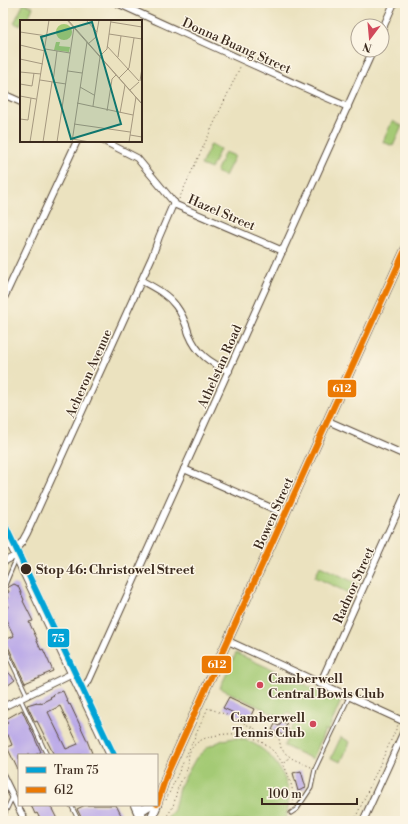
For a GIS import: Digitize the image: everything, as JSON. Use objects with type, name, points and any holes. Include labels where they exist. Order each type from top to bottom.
[{"type":"main road","points":[[3,525],[112,754]]},
{"type":"street","name":"Donna Buang Street","points":[[117,3],[348,107]]},
{"type":"street","points":[[387,18],[394,3]]},
{"type":"street","name":"Athelstan Road","points":[[80,688],[89,680],[369,58]]},
{"type":"street","points":[[3,94],[20,102]]},
{"type":"street","points":[[3,300],[77,142]]},
{"type":"street","name":"Hazel Street","points":[[106,142],[138,158],[175,204],[283,251]]},
{"type":"street","name":"Acheron Avenue","points":[[17,554],[142,281],[175,204]]},
{"type":"street","name":"Bowen Street","points":[[158,792],[405,250]]},
{"type":"street","points":[[142,281],[162,292],[176,306],[184,320],[192,340],[203,356],[211,363],[228,371]]},
{"type":"street","points":[[328,421],[405,455]]},
{"type":"street","points":[[184,469],[285,514]]},
{"type":"street","name":"Radnor Street","points":[[320,684],[405,495]]},
{"type":"street","points":[[3,562],[17,554]]},
{"type":"street","points":[[228,641],[403,721]]},
{"type":"street","points":[[3,707],[73,673]]},
{"type":"street","points":[[372,821],[364,820],[405,730]]},
{"type":"street","points":[[3,776],[25,821]]},
{"type":"street","name":"Bowen Street","points":[[158,801],[162,785]]},
{"type":"street","points":[[139,813],[149,806]]},
{"type":"street","name":"Bowen Street","points":[[150,821],[157,806]]},
{"type":"lane","points":[[3,590],[17,554]]},
{"type":"lane","points":[[3,644],[27,695]]},
{"type":"lane","points":[[291,813],[297,809],[311,788],[315,769],[349,697]]},
{"type":"lane","points":[[20,698],[47,754]]},
{"type":"lane","points":[[3,817],[13,796]]},
{"type":"lane","points":[[72,806],[79,821]]},
{"type":"path","points":[[175,204],[243,60]]},
{"type":"path","points":[[167,800],[208,708],[230,716],[259,731],[276,735],[279,738],[281,748],[289,756],[315,769]]},
{"type":"path","points":[[354,821],[398,725],[403,721]]},
{"type":"path","points":[[162,821],[172,806],[178,788],[187,769],[190,752],[196,744],[205,738],[228,734],[248,736],[259,741],[271,750],[280,760],[293,795],[291,813]]},
{"type":"path","points":[[283,766],[289,756]]},
{"type":"green space","points":[[24,3],[33,7],[27,20],[20,20],[20,26],[14,23]]},
{"type":"green space","points":[[392,121],[402,126],[393,146],[383,142]]},
{"type":"green space","points":[[211,144],[220,149],[211,169],[201,165]]},
{"type":"green space","points":[[225,152],[235,156],[225,176],[216,172]]},
{"type":"green space","points":[[320,566],[358,584],[353,595],[315,577]]},
{"type":"green space","points":[[236,653],[341,701],[328,731],[325,730],[313,759],[284,746],[297,717],[287,713],[284,719],[220,688]]},
{"type":"green space","points":[[341,737],[350,742],[341,762],[331,758]]},
{"type":"green space","points":[[233,738],[243,739],[261,748],[276,763],[286,781],[289,794],[286,821],[164,821],[174,810],[179,788],[196,758],[208,747],[223,740]]},
{"type":"building","points":[[14,584],[18,586],[24,600],[23,601],[33,621],[29,622],[36,639],[41,650],[43,649],[53,671],[25,683],[5,640],[14,636],[3,614],[3,609],[8,607],[4,600],[8,598],[6,594],[9,592],[7,588]]},
{"type":"building","points":[[3,666],[15,680],[7,686],[3,680]]},
{"type":"building","points":[[63,691],[92,753],[54,754],[27,705],[37,702],[41,703],[54,695],[53,694]],"holes":[[[60,706],[78,744],[66,749],[48,712]]]},
{"type":"building","points":[[229,697],[254,709],[249,720],[223,708]]},
{"type":"building","points":[[22,710],[41,752],[37,754],[18,754],[18,770],[7,747],[12,745],[8,735],[3,737],[3,726],[8,723],[6,719]]},
{"type":"building","points":[[282,721],[287,724],[285,728],[288,729],[285,736],[272,730],[275,724],[279,726]]},
{"type":"building","points":[[301,771],[306,788],[298,791],[293,773]]},
{"type":"building","points":[[31,806],[50,806],[58,821],[41,821],[37,813],[35,814]]},
{"type":"building","points":[[83,806],[116,806],[124,821],[83,821],[77,809]]},
{"type":"tram line","name":"75","points":[[3,521],[114,754]]},
{"type":"transit line","name":"612","points":[[158,801],[167,774],[405,250]]},
{"type":"place","name":"Stop 46: Christowel Street","points":[[26,569]]},
{"type":"place","name":"Camberwell Central Bowls Club","points":[[260,685]]},
{"type":"place","name":"Camberwell Tennis Club","points":[[313,724]]}]
